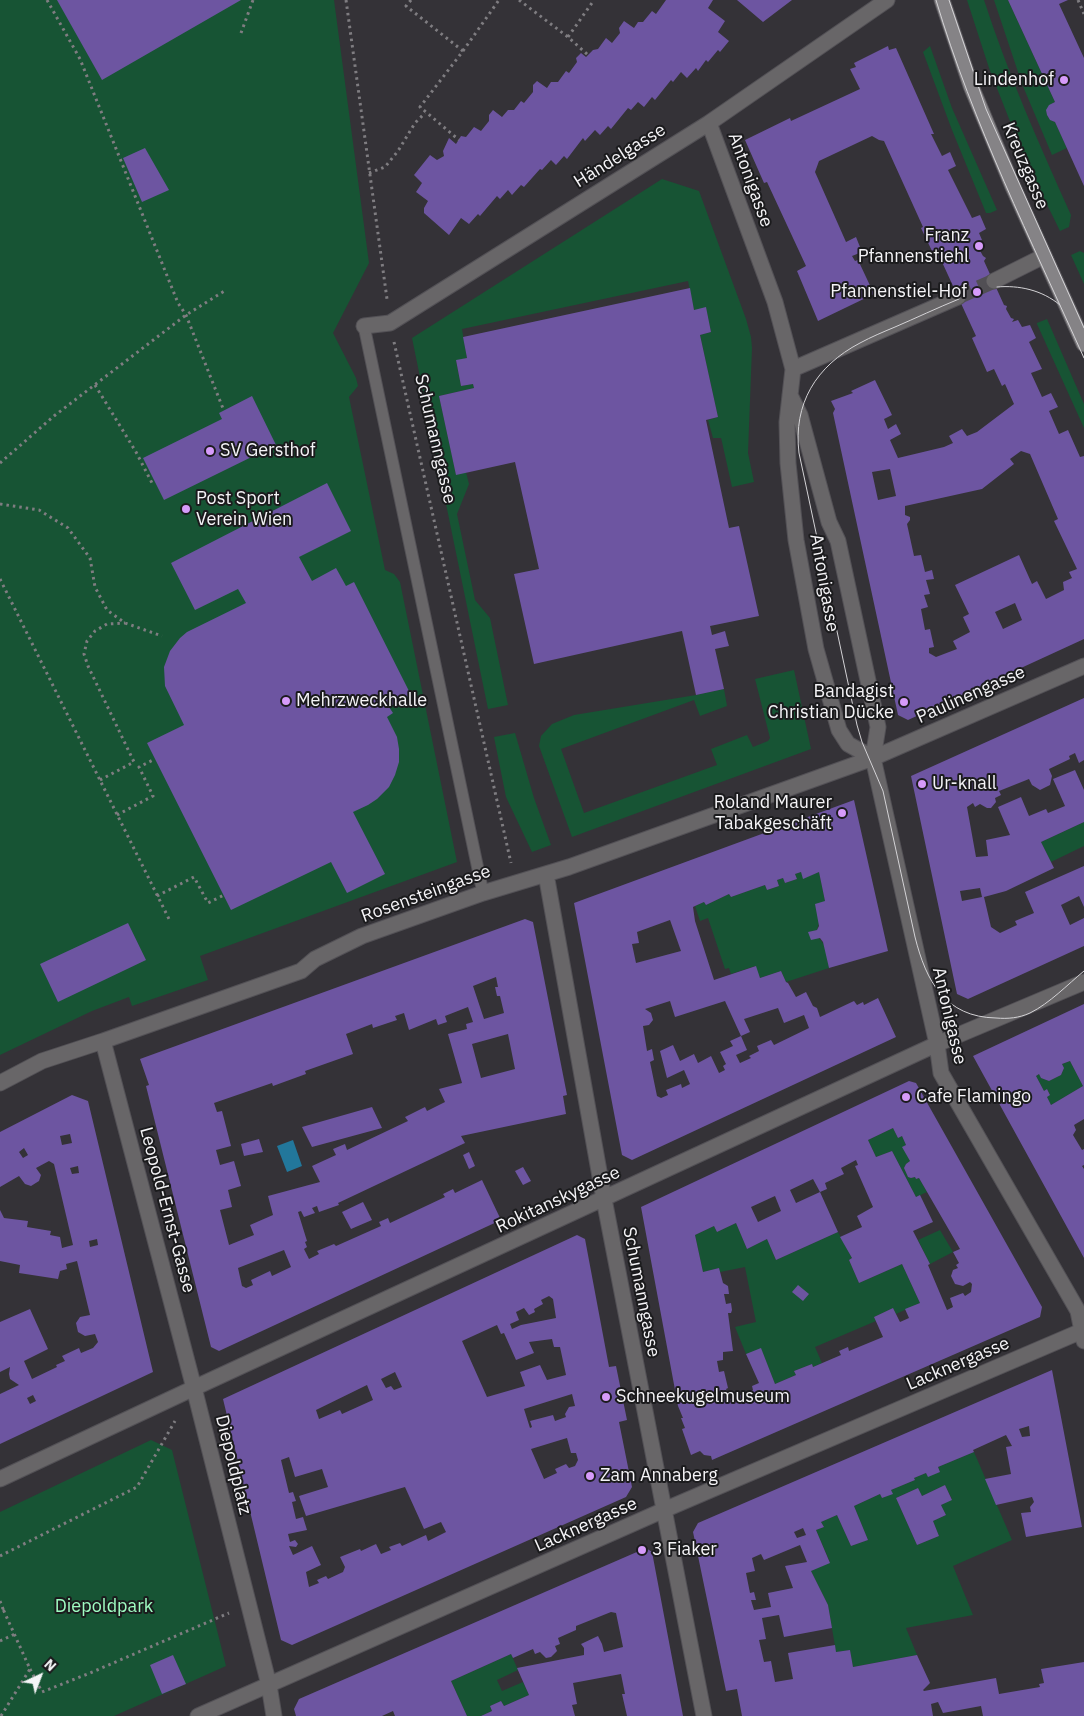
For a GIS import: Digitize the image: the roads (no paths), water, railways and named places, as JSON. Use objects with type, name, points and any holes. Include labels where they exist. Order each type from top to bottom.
[{"type":"street","name":"Händelgasse","points":[[364,326],[390,323],[709,122],[887,0]]},
{"type":"street","name":"Kreuzgasse","points":[[942,0],[971,86],[1013,187],[1084,344]]},
{"type":"street","name":"Antonigasse","points":[[709,122],[775,302],[793,369],[786,422],[788,463],[796,540],[816,649],[839,730],[848,744],[874,758]]},
{"type":"street","points":[[994,281],[1044,256]]},
{"type":"street","points":[[793,369],[958,297]]},
{"type":"street","name":"Antonigasse","points":[[790,395],[800,416],[829,522],[838,541],[878,727],[874,758],[937,1044],[941,1074],[1078,1311],[1083,1334]]},
{"type":"street","name":"Paulinengasse","points":[[874,758],[1084,666]]},
{"type":"street","name":"Rosensteingasse","points":[[0,1083],[42,1061],[301,972],[315,958],[362,936],[515,882],[578,864],[874,758]]},
{"type":"street","name":"Schumanngasse","points":[[546,874],[604,1199],[704,1716]]},
{"type":"street","name":"Rokitanskygasse","points":[[194,1388],[937,1044],[1084,982]]},
{"type":"street","name":"Leopold-Ernst-Gasse","points":[[103,1041],[194,1388]]},
{"type":"street","name":"Lacknergasse","points":[[269,1685],[664,1510],[1083,1334]]},
{"type":"street","points":[[0,1479],[194,1388]]},
{"type":"street","name":"Diepoldplatz","points":[[194,1388],[269,1685]]},
{"type":"street","points":[[198,1716],[269,1685],[274,1716]]},
{"type":"lane","points":[[364,326],[483,893]]},
{"type":"water","points":[[293,1140],[302,1166],[287,1172],[277,1146]]},
{"type":"tunnel","points":[[958,297],[994,281]]},
{"type":"tram line","points":[[936,0],[967,92],[985,137],[1084,358]]},
{"type":"tram line","points":[[949,0],[986,109],[1084,328]]},
{"type":"tram line","points":[[997,287],[1014,287],[1038,292],[1060,305]]},
{"type":"tram line","points":[[959,299],[864,341],[844,352],[831,363],[811,388],[804,403],[798,435],[799,453],[857,725],[862,742],[883,791],[915,937],[925,968],[932,982],[940,994],[951,1004],[963,1011],[978,1016],[1009,1018],[1026,1015],[1037,1009],[1084,971]]},
{"type":"place","name":"Lindenhof","points":[[1064,80]]},
{"type":"place","name":"Franz Pfannenstiehl","points":[[979,246]]},
{"type":"place","name":"Pfannenstiel-Hof","points":[[977,292]]},
{"type":"place","name":"SV Gersthof","points":[[210,451]]},
{"type":"place","name":"Post Sport Verein Wien","points":[[186,509]]},
{"type":"place","name":"Mehrzweckhalle","points":[[286,701]]},
{"type":"place","name":"Bandagist Christian Dücke","points":[[904,702]]},
{"type":"place","name":"Ur-knall","points":[[922,784]]},
{"type":"place","name":"Roland Maurer Tabakgeschäft","points":[[842,813]]},
{"type":"place","name":"Cafe Flamingo","points":[[906,1097]]},
{"type":"place","name":"Schneekugelmuseum","points":[[606,1397]]},
{"type":"place","name":"Zam Annaberg","points":[[590,1476]]},
{"type":"place","name":"3 Fiaker","points":[[642,1550]]},
{"type":"park label","name":"Diepoldpark","points":[[104,1607]]}]
